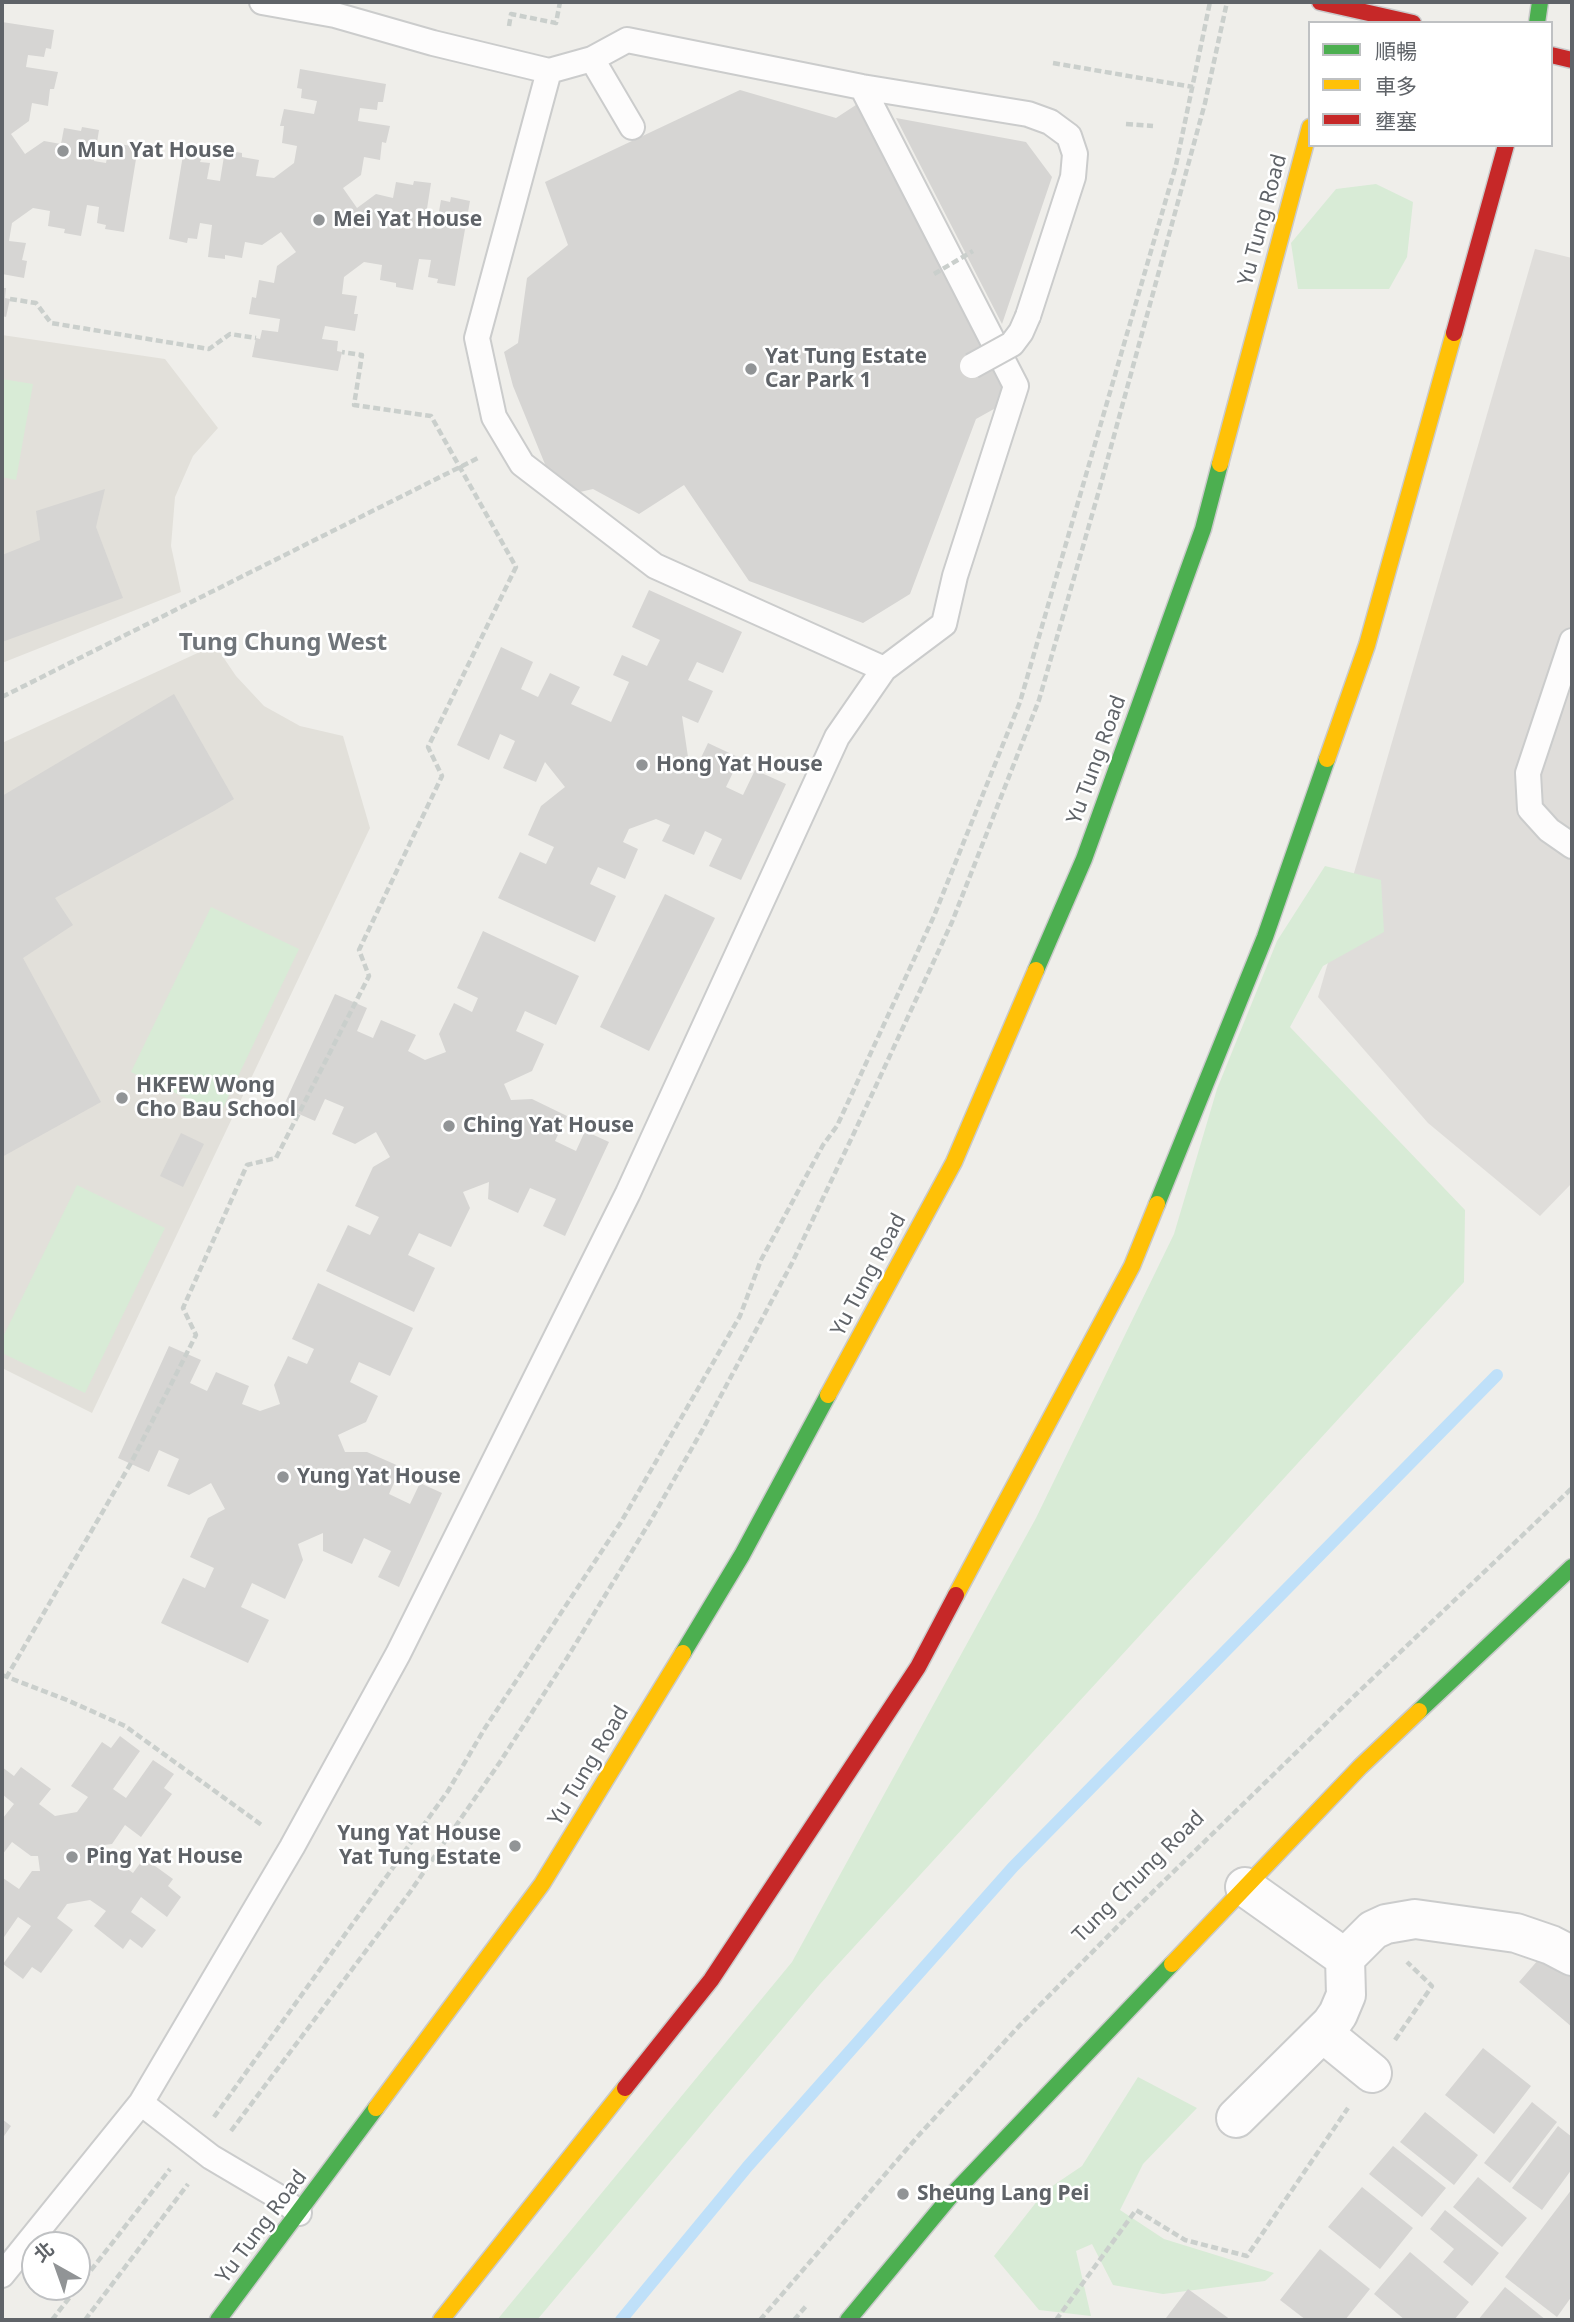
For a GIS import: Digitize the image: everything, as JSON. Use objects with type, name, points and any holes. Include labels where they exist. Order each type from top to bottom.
[{"type":"main road","points":[[1320,2],[1343,4],[1406,21]]},
{"type":"main road","points":[[1537,21],[1540,2]]},
{"type":"main road","points":[[1339,21],[1343,4]]},
{"type":"main road","points":[[1553,55],[1572,60]]},
{"type":"main road","name":"Yu Tung Road","points":[[219,2320],[549,1872],[742,1555],[954,1162],[1084,859],[1203,529],[1308,135]]},
{"type":"main road","points":[[441,2320],[711,1980],[918,1667],[1132,1266],[1265,937],[1367,646],[1505,147]]},
{"type":"main road","points":[[848,2320],[950,2197],[1360,1767],[1572,1567]]},
{"type":"street","points":[[1245,1887],[1345,1958]]},
{"type":"street","points":[[1236,2118],[1323,2033],[1338,2014],[1345,2000],[1345,1958],[1373,1930],[1386,1924],[1412,1919],[1516,1933],[1551,1945],[1572,1956]]},
{"type":"street","points":[[1323,2033],[1372,2073]]},
{"type":"lane","points":[[262,2],[335,15],[433,43],[549,71],[592,59],[627,40],[862,87],[1028,114],[1050,121],[1069,136],[1075,155],[1073,177],[1021,332],[1012,344],[972,366]]},
{"type":"lane","points":[[592,59],[632,127]]},
{"type":"lane","points":[[549,71],[477,338],[494,417],[522,464],[655,566],[884,669]]},
{"type":"lane","points":[[2,2275],[141,2103],[292,1847],[398,1654],[628,1193],[837,737],[884,669],[944,624],[955,576],[1016,386],[862,87]]},
{"type":"lane","points":[[1572,641],[1528,774],[1530,809],[1549,830],[1572,846]]},
{"type":"lane","points":[[141,2103],[202,2149],[282,2199],[299,2213]]},
{"type":"path","points":[[520,31],[509,29],[511,15],[556,23],[559,2]]},
{"type":"path","points":[[85,2320],[202,2149],[210,2123],[448,1791],[485,1728],[621,1522],[740,1316],[761,1261],[823,1145],[837,1126],[934,916],[1020,702],[1172,178],[1210,2]]},
{"type":"path","points":[[52,2320],[202,2149],[410,1892],[500,1762],[651,1520],[792,1263],[952,922],[1039,700],[1097,500],[1201,116],[1227,2]]},
{"type":"path","points":[[1053,63],[1193,87]]},
{"type":"path","points":[[1126,124],[1153,126]]},
{"type":"path","points":[[934,274],[973,251]]},
{"type":"path","points":[[10,299],[36,303],[51,323],[209,349],[230,334],[256,338]]},
{"type":"path","points":[[292,1847],[125,1726],[67,1700],[4,1677],[131,1463],[196,1335],[183,1308],[247,1166],[276,1158],[369,976],[359,950],[442,776],[428,747],[516,567],[431,416],[354,405],[362,355],[341,352]]},
{"type":"path","points":[[2,697],[509,442]]},
{"type":"path","name":"Tung Chung Road","points":[[760,2320],[918,2136],[1020,2025],[1340,1710],[1572,1489]]},
{"type":"shaded area","points":[[1535,249],[1572,258],[1572,1183],[1540,1216],[1428,1123],[1318,997]]},
{"type":"shaded area","points":[[2,335],[165,359],[218,428],[193,456],[175,497],[171,546],[181,592],[2,663]]},
{"type":"shaded area","name":"HKFEW Wong Cho Bau School","points":[[215,645],[236,676],[264,706],[300,726],[343,736],[370,828],[92,1413],[2,1368],[2,743]]},
{"type":"green space","points":[[1376,184],[1413,202],[1407,257],[1389,289],[1298,289],[1291,243],[1336,189]]},
{"type":"green space","points":[[2,379],[33,384],[16,480],[2,477]]},
{"type":"green space","points":[[1325,866],[1381,880],[1384,932],[1323,966],[1290,1027],[1465,1210],[1464,1282],[820,1984],[537,2320],[497,2320],[792,1962],[1036,1518],[1174,1234],[1217,1089],[1277,941]]},
{"type":"green space","points":[[211,907],[299,949],[220,1114],[131,1072]]},
{"type":"green space","points":[[77,1185],[165,1228],[85,1393],[2,1353],[2,1339]]},
{"type":"green space","points":[[1138,2077],[1197,2108],[1143,2164],[1120,2210],[1164,2239],[1274,2273],[1265,2281],[1163,2294],[1113,2285],[1092,2244],[1076,2251],[1091,2316],[1039,2310],[994,2256],[1045,2191],[1082,2166]]},
{"type":"building","name":"Mun Yat House","points":[[2,22],[54,30],[51,49],[46,48],[44,57],[28,55],[26,67],[58,72],[54,89],[50,89],[48,106],[32,103],[29,121],[11,134],[25,154],[44,141],[61,144],[64,128],[99,130],[94,161],[106,163],[109,146],[119,148],[119,144],[138,147],[124,232],[105,229],[106,225],[97,223],[99,207],[87,205],[81,236],[48,226],[50,211],[33,208],[12,223],[9,241],[26,243],[22,260],[27,261],[24,278],[2,274]]},
{"type":"building","name":"Mei Yat House","points":[[300,69],[386,84],[383,102],[378,102],[377,110],[360,108],[358,121],[390,126],[386,143],[382,142],[380,160],[364,157],[361,175],[343,188],[357,208],[376,194],[393,198],[396,182],[413,185],[414,181],[431,183],[426,215],[438,217],[441,200],[450,202],[451,197],[470,201],[455,286],[437,283],[438,279],[428,277],[431,260],[419,259],[413,290],[380,280],[382,265],[364,262],[344,277],[342,294],[357,296],[355,331],[325,326],[322,339],[338,341],[337,351],[342,352],[338,371],[252,357],[256,338],[260,339],[262,330],[278,332],[280,319],[249,314],[252,297],[256,298],[259,280],[274,283],[277,266],[296,252],[281,232],[262,245],[245,242],[242,258],[225,255],[225,259],[208,257],[212,225],[200,223],[197,239],[188,238],[187,243],[169,239],[183,155],[202,157],[200,162],[210,163],[207,179],[220,181],[225,150],[259,160],[256,176],[274,178],[294,163],[297,146],[282,143],[284,126],[280,126],[284,109],[314,114],[317,101],[301,98],[302,89],[297,88]]},
{"type":"building","name":"Yat Tung Estate Car Park 1","points":[[740,90],[836,118],[859,103],[1010,400],[976,419],[910,594],[863,623],[749,581],[684,485],[639,514],[593,489],[571,494],[549,474],[513,386],[504,352],[518,343],[527,278],[568,245],[545,182]]},
{"type":"building","points":[[896,118],[1026,142],[1052,177],[1002,324]]},
{"type":"building","points":[[2,288],[6,288],[5,298],[10,299],[6,317],[2,316]]},
{"type":"building","points":[[105,489],[96,527],[123,598],[2,642],[2,555],[40,540],[36,511]]},
{"type":"building","name":"Hong Yat House","points":[[649,590],[742,632],[723,673],[697,662],[688,680],[713,691],[698,723],[682,716],[688,757],[699,762],[708,743],[740,758],[726,787],[743,795],[755,770],[786,784],[741,880],[709,866],[722,839],[705,831],[694,855],[662,841],[670,825],[656,819],[629,829],[623,842],[638,849],[625,879],[598,867],[590,884],[616,896],[595,942],[498,898],[520,852],[546,864],[554,847],[528,835],[541,806],[565,787],[545,762],[536,782],[503,768],[515,741],[500,734],[489,760],[457,745],[501,647],[533,662],[521,689],[538,697],[550,673],[580,687],[571,704],[611,722],[629,682],[613,675],[622,655],[647,666],[660,640],[632,627]]},
{"type":"building","points":[[174,694],[234,799],[55,898],[73,925],[23,958],[101,1102],[2,1157],[2,796]]},
{"type":"building","points":[[665,894],[715,918],[649,1051],[600,1027]]},
{"type":"building","name":"Ching Yat House","points":[[483,931],[579,976],[556,1025],[525,1011],[516,1031],[544,1044],[532,1071],[504,1084],[511,1100],[532,1099],[567,1116],[555,1141],[576,1151],[585,1131],[609,1142],[565,1236],[543,1226],[556,1199],[530,1188],[518,1213],[488,1199],[489,1182],[463,1192],[470,1208],[451,1247],[419,1233],[408,1255],[435,1268],[414,1312],[326,1271],[348,1225],[370,1235],[379,1217],[355,1206],[373,1167],[390,1157],[376,1132],[355,1144],[332,1134],[344,1107],[325,1099],[315,1121],[283,1107],[335,994],[367,1008],[357,1031],[373,1038],[381,1020],[416,1035],[408,1051],[425,1060],[446,1052],[439,1034],[454,1003],[472,1012],[478,998],[457,988]]},
{"type":"building","points":[[181,1133],[204,1144],[183,1187],[160,1176]]},
{"type":"building","name":"Yung Yat House","points":[[318,1283],[413,1328],[390,1376],[359,1362],[350,1382],[378,1396],[366,1422],[338,1435],[345,1452],[367,1452],[401,1467],[389,1494],[410,1504],[420,1483],[442,1493],[399,1587],[378,1577],[391,1551],[364,1538],[352,1564],[323,1551],[323,1533],[298,1544],[303,1560],[285,1599],[252,1583],[241,1607],[269,1620],[248,1663],[161,1623],[183,1578],[205,1588],[214,1568],[190,1557],[208,1518],[225,1509],[211,1483],[189,1495],[167,1486],[179,1459],[159,1450],[149,1472],[118,1458],[169,1346],[201,1360],[190,1383],[207,1391],[216,1372],[249,1386],[242,1404],[260,1411],[280,1404],[274,1385],[288,1356],[307,1364],[314,1349],[292,1339]]},
{"type":"building","name":"Ping Yat House","points":[[120,1736],[140,1751],[113,1789],[126,1798],[153,1760],[174,1774],[164,1788],[172,1794],[141,1837],[125,1825],[112,1844],[104,1845],[106,1859],[114,1859],[133,1873],[144,1858],[173,1879],[168,1886],[181,1897],[167,1917],[141,1897],[131,1912],[156,1930],[142,1948],[130,1939],[123,1949],[94,1926],[106,1911],[90,1900],[67,1904],[57,1918],[73,1930],[41,1973],[32,1967],[23,1979],[3,1964],[31,1926],[18,1917],[2,1940],[2,1881],[3,1878],[19,1889],[32,1871],[40,1871],[38,1856],[31,1856],[12,1842],[2,1855],[2,1816],[3,1818],[14,1804],[2,1794],[2,1767],[14,1776],[21,1767],[51,1789],[39,1804],[55,1816],[77,1812],[88,1797],[71,1786],[102,1742],[111,1748]]},
{"type":"building","points":[[1545,1952],[1572,1974],[1572,2027],[1519,1982]]},
{"type":"building","points":[[1483,2048],[1531,2086],[1494,2134],[1445,2095]]},
{"type":"building","points":[[1532,2102],[1557,2122],[1510,2183],[1484,2163]]},
{"type":"building","points":[[1425,2112],[1478,2155],[1454,2185],[1400,2142]]},
{"type":"building","points":[[2,2119],[11,2126],[2,2139]]},
{"type":"building","points":[[1558,2126],[1572,2137],[1572,2169],[1542,2210],[1512,2188]]},
{"type":"building","points":[[1393,2146],[1446,2188],[1422,2217],[1369,2174]]},
{"type":"building","points":[[1478,2177],[1527,2218],[1502,2247],[1453,2207]]},
{"type":"building","points":[[1362,2187],[1413,2228],[1380,2269],[1328,2227]]},
{"type":"building","points":[[1572,2189],[1572,2296],[1557,2317],[1505,2277]]},
{"type":"building","points":[[1445,2210],[1499,2253],[1472,2286],[1443,2262],[1454,2249],[1430,2229]]},
{"type":"building","points":[[1320,2249],[1370,2289],[1345,2320],[1306,2320],[1280,2300]]},
{"type":"building","points":[[1410,2252],[1469,2302],[1454,2320],[1405,2320],[1374,2294]]},
{"type":"building","points":[[1505,2287],[1546,2320],[1478,2320]]},
{"type":"building","points":[[1188,2289],[1231,2320],[1166,2318]]},
{"type":"waterway","points":[[621,2320],[748,2166],[1013,1867],[1497,1375]]},
{"type":"traffic: fast","points":[[1342,6],[1343,2]]},
{"type":"traffic: fast","points":[[1537,21],[1540,2]]},
{"type":"traffic: fast","points":[[1036,970],[1084,859],[1203,529],[1220,464]]},
{"type":"traffic: fast","points":[[1157,1204],[1265,937],[1327,759]]},
{"type":"traffic: fast","points":[[683,1653],[742,1555],[828,1395]]},
{"type":"traffic: fast","points":[[1419,1711],[1572,1567]]},
{"type":"traffic: fast","points":[[848,2320],[950,2197],[1172,1964]]},
{"type":"traffic: fast","points":[[218,2320],[376,2108]]},
{"type":"traffic: slow","points":[[1220,464],[1308,134]]},
{"type":"traffic: slow","points":[[1327,759],[1367,645],[1454,333]]},
{"type":"traffic: slow","points":[[828,1395],[954,1162],[1036,970]]},
{"type":"traffic: slow","points":[[956,1595],[1132,1266],[1157,1204]]},
{"type":"traffic: slow","points":[[376,2108],[542,1884],[683,1653]]},
{"type":"traffic: slow","points":[[1172,1964],[1360,1767],[1419,1711]]},
{"type":"traffic: slow","points":[[441,2320],[625,2088]]},
{"type":"traffic: jam","points":[[1320,2],[1404,21]]},
{"type":"traffic: jam","points":[[1553,55],[1572,60]]},
{"type":"traffic: jam","points":[[1454,333],[1505,147]]},
{"type":"traffic: jam","points":[[625,2088],[711,1980],[918,1667],[956,1595]]},
{"type":"place","name":"Mun Yat House","points":[[63,151]]},
{"type":"place","name":"Mei Yat House","points":[[319,220]]},
{"type":"place","name":"Yat Tung Estate Car Park 1","points":[[751,369]]},
{"type":"place","name":"Hong Yat House","points":[[642,765]]},
{"type":"place","name":"HKFEW Wong Cho Bau School","points":[[122,1098]]},
{"type":"place","name":"Ching Yat House","points":[[449,1126]]},
{"type":"place","name":"Yung Yat House","points":[[283,1477]]},
{"type":"place","name":"Yung Yat House Yat Tung Estate","points":[[515,1846]]},
{"type":"place","name":"Ping Yat House","points":[[72,1857]]},
{"type":"place","name":"Sheung Lang Pei","points":[[903,2194]]},
{"type":"district","name":"Tung Chung West","points":[[283,643]]}]
